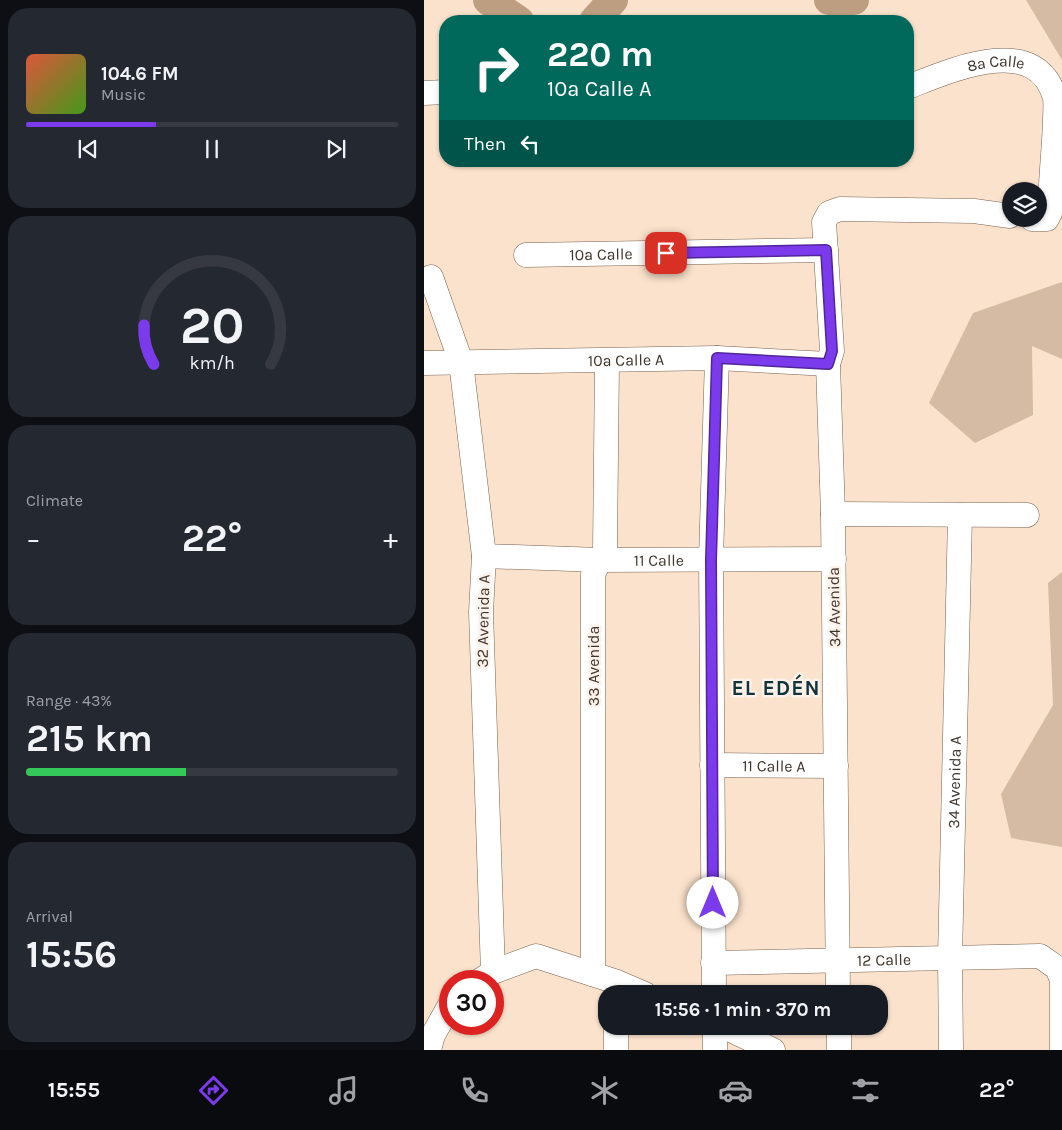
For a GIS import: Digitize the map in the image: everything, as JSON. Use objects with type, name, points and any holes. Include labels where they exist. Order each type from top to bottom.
[{"type":"street","name":"8a Calle","points":[[914,85],[956,68],[995,60],[1016,62],[1035,68],[1045,79],[1055,98],[1055,150],[1050,213],[1047,219]]},
{"type":"street","points":[[424,93],[439,92]]},
{"type":"street","name":"34 Avenida","points":[[838,985],[834,559],[828,364],[832,351],[824,222],[829,213],[840,209],[974,211],[1002,215]]},
{"type":"street","name":"10a Calle","points":[[526,255],[826,250]]},
{"type":"street","name":"32 Avenida A","points":[[431,278],[461,362],[484,556],[481,612],[486,970]]},
{"type":"street","points":[[714,985],[711,560],[717,358]]},
{"type":"street","name":"10a Calle A","points":[[424,363],[717,358],[828,364]]},
{"type":"street","name":"33 Avenida","points":[[593,974],[593,574],[605,551],[606,361]]},
{"type":"street","points":[[833,514],[1027,516]]},
{"type":"street","name":"34 Avenida A","points":[[951,1050],[950,958],[960,515]]},
{"type":"street","name":"11 Calle","points":[[484,556],[600,560],[834,559]]},
{"type":"street","name":"11 Calle A","points":[[712,765],[836,766]]},
{"type":"street","points":[[501,970],[536,956],[593,974],[612,985]]},
{"type":"street","name":"12 Calle","points":[[713,963],[1040,956],[1053,963],[1062,980],[1062,1050]]},
{"type":"street","points":[[429,1050],[433,1035],[439,1024]]},
{"type":"street","points":[[616,1035],[616,1050]]},
{"type":"street","points":[[715,1035],[715,1050]]},
{"type":"street","points":[[741,1035],[773,1050]]},
{"type":"street","points":[[839,1035],[839,1050]]},
{"type":"shaded area","points":[[1026,0],[1062,0],[1062,60]]},
{"type":"shaded area","points":[[1062,282],[1062,359],[1032,346],[1033,415],[975,443],[929,403],[973,313]]},
{"type":"shaded area","points":[[1062,572],[1063,847],[1011,838],[1001,794],[1053,705],[1048,583]]},
{"type":"waterway","points":[[488,0],[510,15]]},
{"type":"waterway","points":[[599,15],[613,0]]},
{"type":"waterway","points":[[829,0],[854,0]]},
{"type":"district","name":"EL EDÉN","points":[[776,688]]},
{"type":"route","points":[[666,253],[826,250],[832,351],[828,364],[717,358],[711,560],[713,903]]}]
